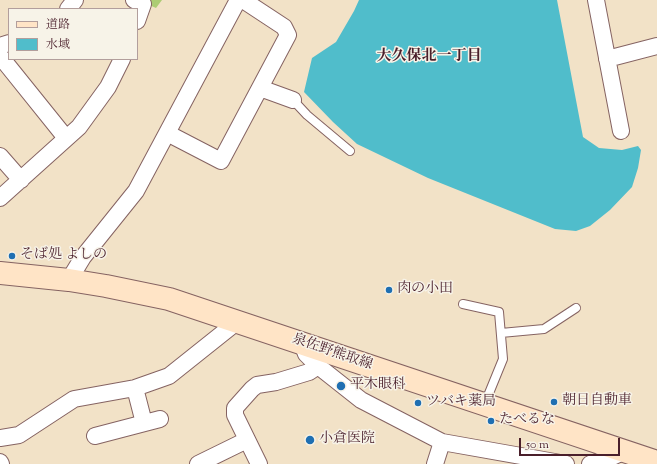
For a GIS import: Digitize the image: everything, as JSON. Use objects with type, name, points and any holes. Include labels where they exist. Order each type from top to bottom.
[{"type":"main road","name":"泉佐野熊取線","points":[[0,273],[69,280],[169,299],[657,462]]},
{"type":"street","points":[[69,8],[75,0]]},
{"type":"street","points":[[134,0],[143,4],[138,18]]},
{"type":"street","points":[[69,280],[83,257],[136,191],[238,0]]},
{"type":"street","points":[[167,133],[221,161],[288,35],[284,27],[243,0]]},
{"type":"street","points":[[596,0],[621,131]]},
{"type":"street","points":[[607,59],[657,46]]},
{"type":"street","points":[[0,56],[66,138]]},
{"type":"street","points":[[0,198],[79,126],[108,87],[122,60]]},
{"type":"street","points":[[260,88],[293,100]]},
{"type":"street","points":[[0,156],[21,180]]},
{"type":"street","points":[[0,438],[19,435],[74,399],[135,388],[168,376],[238,321]]},
{"type":"street","points":[[302,343],[306,354],[318,366],[361,400],[442,442],[566,464]]},
{"type":"street","points":[[259,464],[234,415],[235,408],[257,385],[276,382],[309,372],[318,366]]},
{"type":"street","points":[[135,388],[144,423]]},
{"type":"street","points":[[95,436],[160,419]]},
{"type":"street","points":[[198,464],[247,440]]},
{"type":"street","points":[[435,464],[442,442]]},
{"type":"street","points":[[590,464],[610,458],[625,451]]},
{"type":"lane","points":[[293,100],[307,115],[350,150]]},
{"type":"lane","points":[[463,304],[499,312],[503,360],[485,404]]},
{"type":"lane","points":[[500,333],[544,329],[576,308]]},
{"type":"green space","points":[[138,0],[162,0],[156,8]]},
{"type":"water","points":[[359,0],[557,0],[583,137],[599,148],[622,150],[638,146],[641,150],[638,168],[632,187],[610,210],[590,226],[576,231],[555,229],[428,178],[357,144],[304,92],[312,58],[336,42]]},
{"type":"place","name":"そば処 よしの","points":[[12,256]]},
{"type":"place","name":"肉の小田","points":[[389,290]]},
{"type":"place","name":"平木眼科","points":[[341,386]]},
{"type":"place","name":"朝日自動車","points":[[554,402]]},
{"type":"place","name":"ツバキ薬局","points":[[418,403]]},
{"type":"place","name":"たべるな","points":[[491,421]]},
{"type":"place","name":"小倉医院","points":[[310,440]]},
{"type":"district","name":"大久保北一丁目","points":[[429,57]]}]
